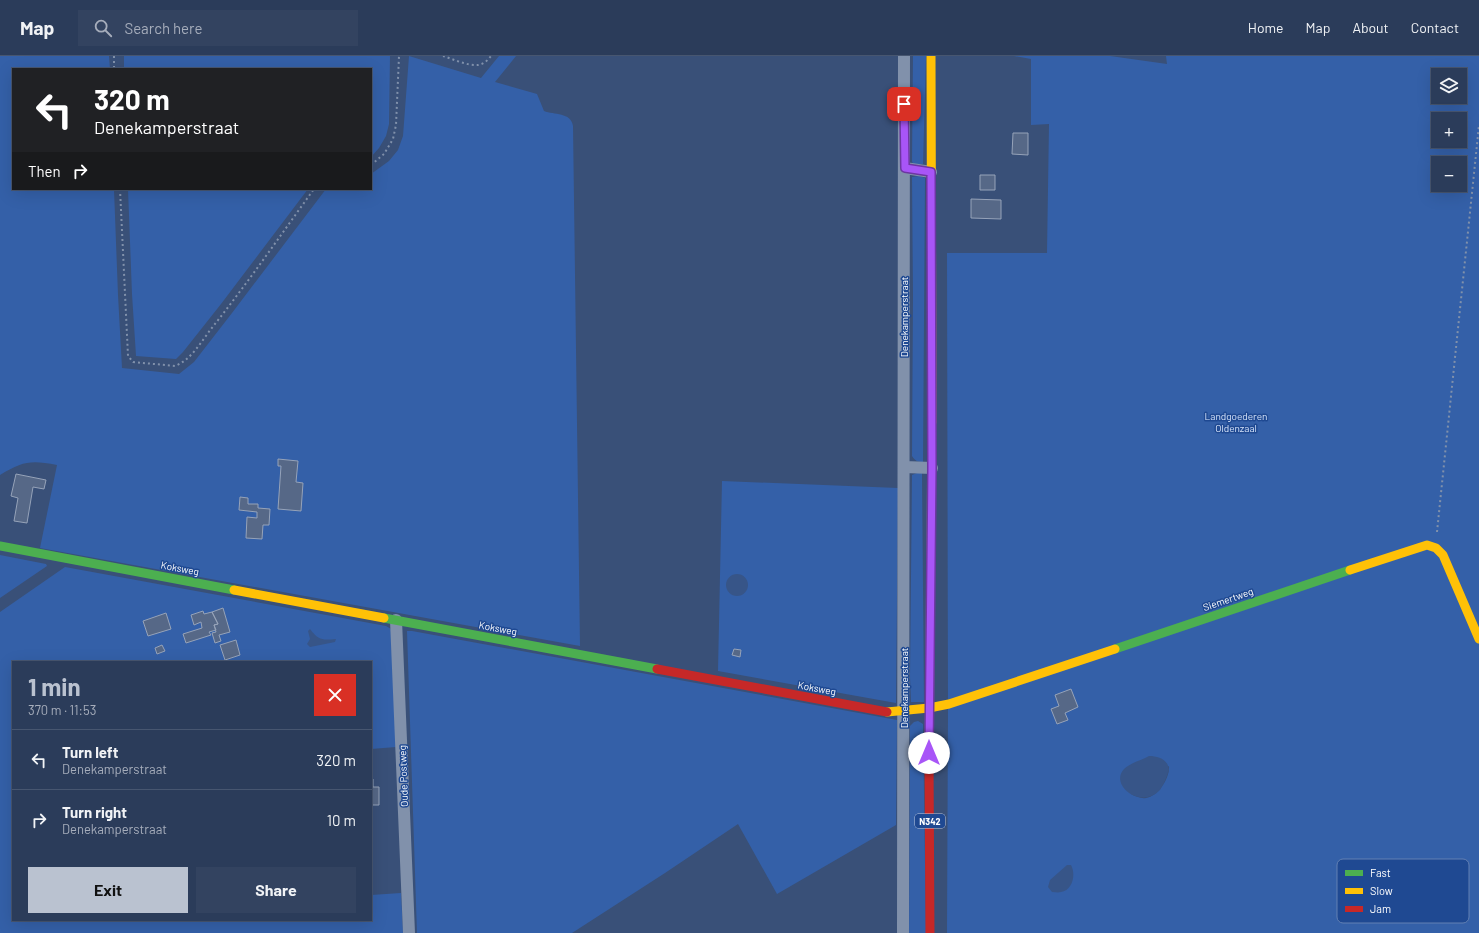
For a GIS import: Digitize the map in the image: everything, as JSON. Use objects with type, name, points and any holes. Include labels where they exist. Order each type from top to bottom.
[{"type":"street","name":"Denekamperstraat","points":[[903,933],[904,56]]},
{"type":"street","name":"N342","points":[[930,933],[929,708],[932,468],[931,56]]},
{"type":"street","points":[[905,168],[931,172]]},
{"type":"street","points":[[904,467],[932,468]]},
{"type":"street","name":"Siemertweg","points":[[929,708],[949,704],[1421,546],[1427,545],[1435,547]]},
{"type":"street","name":"Koksweg","points":[[0,546],[882,712],[904,712],[929,708]]},
{"type":"street","points":[[1435,547],[1442,555],[1479,639]]},
{"type":"street","name":"Oude Postweg","points":[[396,620],[409,933]]},
{"type":"path","points":[[114,56],[114,68]]},
{"type":"path","points":[[372,164],[384,154],[393,139],[396,125],[399,56]]},
{"type":"path","points":[[443,56],[469,64],[478,65],[485,62],[491,56]]},
{"type":"path","points":[[1435,547],[1479,125]]},
{"type":"path","points":[[120,190],[128,356],[133,362],[175,366],[189,357],[228,308],[313,190]]},
{"type":"green space","points":[[0,56],[109,56],[110,68],[12,68],[12,190],[114,190],[122,368],[179,374],[194,362],[325,190],[372,190],[372,173],[389,161],[398,150],[403,136],[409,56],[481,78],[499,56],[516,56],[495,82],[537,94],[544,111],[566,116],[572,122],[580,646],[40,548],[57,465],[40,462],[21,464],[0,475]]},
{"type":"green space","points":[[124,56],[390,56],[389,124],[386,136],[372,156],[372,68],[124,68]]},
{"type":"green space","points":[[913,56],[926,56],[923,164],[913,164],[912,161]]},
{"type":"green space","name":"Landgoederen Oldenzaal","points":[[1014,56],[1110,56],[1167,64],[1166,56],[1479,56],[1479,933],[947,933],[947,253],[1047,253],[1049,124],[1031,125],[1031,59]],"holes":[[[1169,766],[1168,776],[1162,786],[1155,794],[1144,798],[1131,794]]]},
{"type":"green space","points":[[919,176],[925,178],[923,462],[917,461],[912,456],[912,177]]},
{"type":"green space","points":[[128,190],[307,190],[221,304],[176,359],[136,356]]},
{"type":"green space","points":[[922,473],[924,702],[911,702],[910,677],[912,475]]},
{"type":"green space","points":[[722,481],[898,488],[896,703],[718,671]]},
{"type":"green space","points":[[0,555],[46,564],[47,566],[0,598]]},
{"type":"green space","points":[[65,567],[386,626],[391,629],[396,747],[372,749],[372,661],[12,661],[12,921],[372,921],[372,895],[401,893],[403,933],[0,933],[0,612]]},
{"type":"green space","points":[[407,631],[897,720],[896,825],[777,894],[738,824],[572,933],[417,933]]},
{"type":"green space","points":[[918,721],[923,724],[926,933],[909,933],[910,726],[914,722]]},
{"type":"shaded area","points":[[737,574],[745,577],[748,585],[745,593],[737,596],[729,593],[726,585],[729,577]]},
{"type":"shaded area","points":[[310,629],[319,638],[336,639],[335,642],[310,647],[307,644],[310,639],[308,631]]},
{"type":"shaded area","points":[[1149,756],[1162,759],[1167,763],[1169,770],[1164,783],[1160,790],[1152,795],[1144,797],[1129,793],[1121,782],[1120,775],[1124,769],[1133,763]]},
{"type":"shaded area","points":[[1067,865],[1071,865],[1073,873],[1071,885],[1065,891],[1052,892],[1048,887],[1050,880]]},
{"type":"building","points":[[1013,133],[1028,133],[1028,155],[1012,154]]},
{"type":"building","points":[[980,175],[995,175],[995,190],[980,190]]},
{"type":"building","points":[[971,199],[1001,200],[1001,219],[971,218]]},
{"type":"building","points":[[278,459],[298,461],[296,482],[303,483],[301,511],[278,509],[281,466],[278,466]]},
{"type":"building","points":[[16,474],[46,480],[44,489],[33,487],[27,523],[14,521],[18,498],[11,496]]},
{"type":"building","points":[[240,497],[248,498],[248,504],[258,504],[258,508],[270,509],[269,525],[263,525],[262,539],[246,538],[247,517],[257,518],[257,512],[239,510]]},
{"type":"building","points":[[223,608],[230,632],[219,635],[221,641],[215,643],[212,633],[216,632],[214,625],[218,624],[212,612]]},
{"type":"building","points":[[203,611],[204,614],[212,612],[218,624],[214,625],[216,630],[209,632],[211,635],[186,643],[183,634],[202,628],[201,622],[194,625],[191,615]]},
{"type":"building","points":[[166,613],[171,629],[148,636],[143,621]]},
{"type":"building","points":[[236,640],[240,655],[225,660],[220,645]]},
{"type":"building","points":[[162,645],[165,651],[157,654],[155,648]]},
{"type":"building","points":[[734,649],[741,650],[740,657],[732,655]]},
{"type":"building","points":[[1071,689],[1078,707],[1065,713],[1068,720],[1057,724],[1051,709],[1059,706],[1055,695]]},
{"type":"building","points":[[372,779],[373,787],[379,787],[379,805],[372,805]]},
{"type":"traffic: fast","points":[[929,762],[932,422]]},
{"type":"traffic: fast","points":[[0,546],[234,590]]},
{"type":"traffic: fast","points":[[1115,649],[1350,570]]},
{"type":"traffic: fast","points":[[384,618],[657,669]]},
{"type":"traffic: slow","points":[[931,56],[932,422]]},
{"type":"traffic: slow","points":[[1350,570],[1427,545],[1436,548],[1443,555],[1479,639]]},
{"type":"traffic: slow","points":[[234,590],[384,618]]},
{"type":"traffic: slow","points":[[887,712],[929,708],[949,704],[1115,649]]},
{"type":"traffic: jam","points":[[657,669],[887,712]]},
{"type":"traffic: jam","points":[[929,762],[930,933]]},
{"type":"route","points":[[904,104],[905,168],[931,172],[932,468],[929,753]]}]
